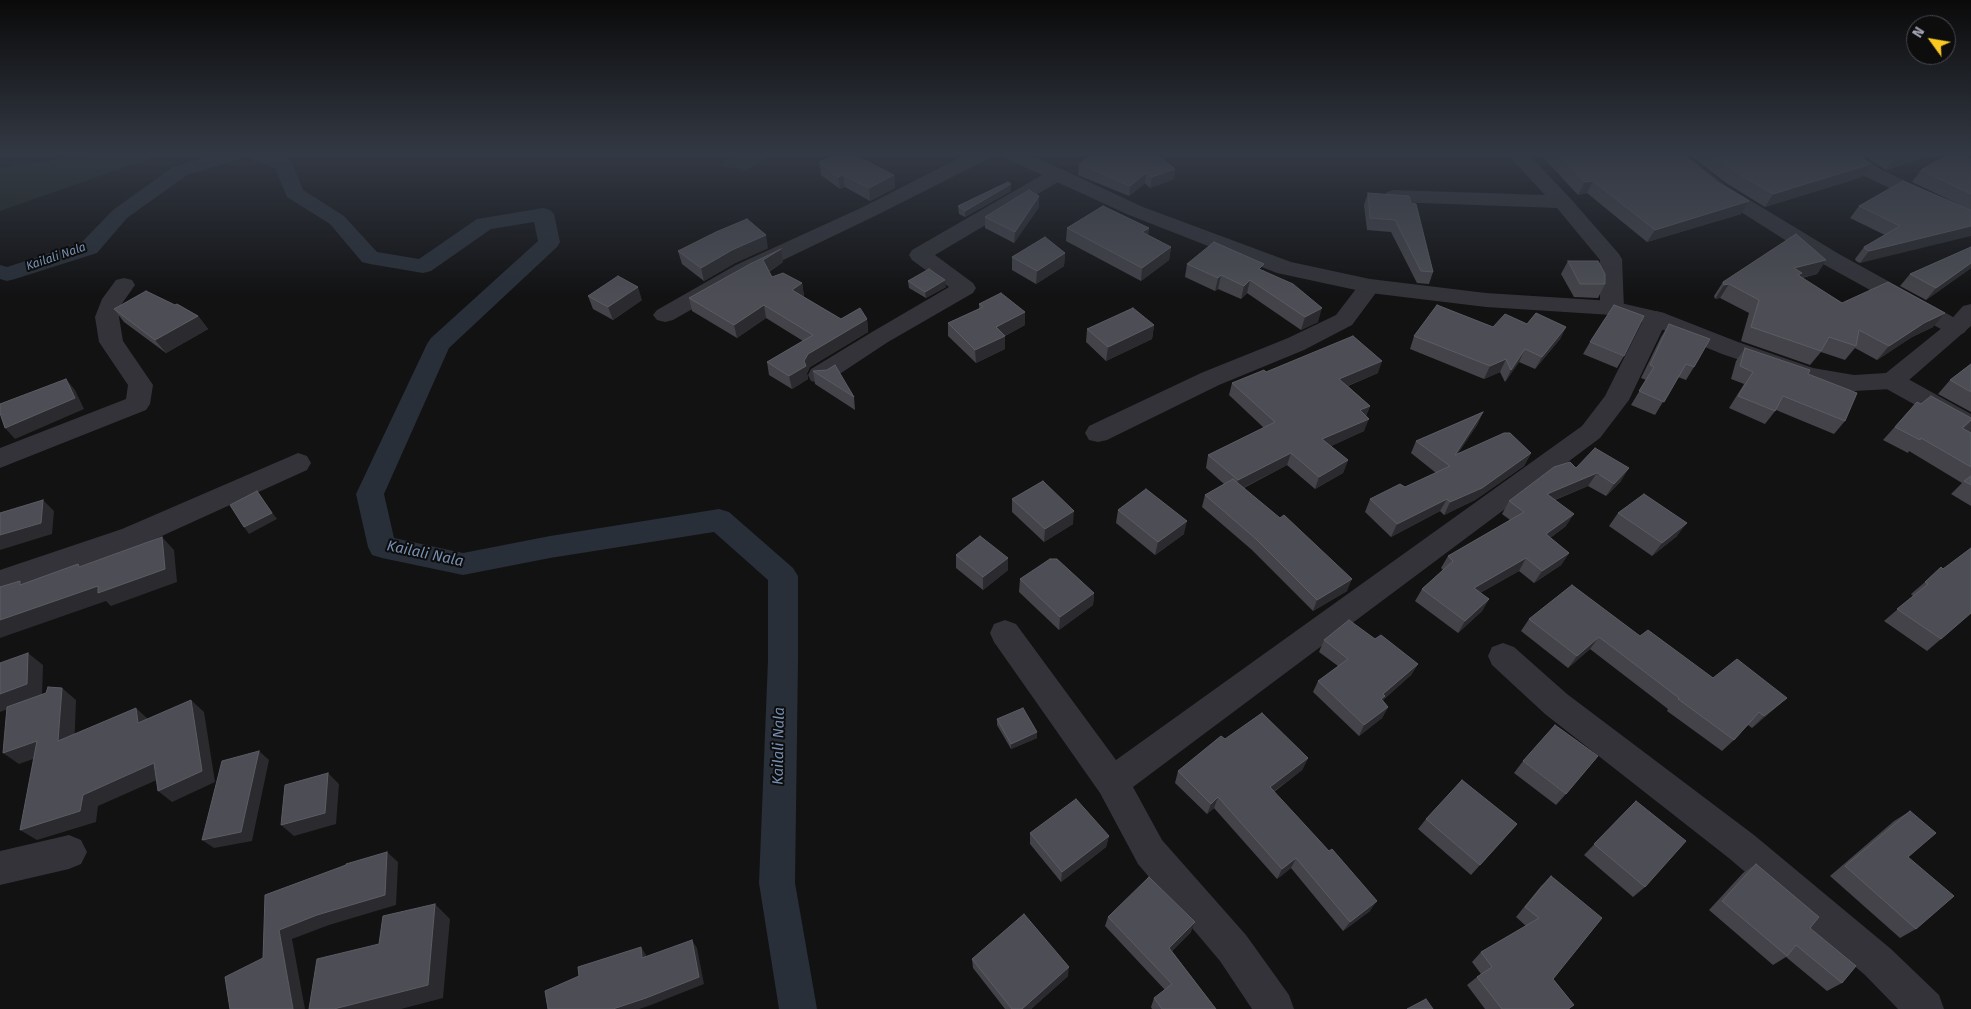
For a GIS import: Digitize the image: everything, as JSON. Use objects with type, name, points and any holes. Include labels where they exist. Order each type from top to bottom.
[{"type":"street","points":[[665,315],[744,270],[889,202]]},
{"type":"street","points":[[820,375],[880,337],[965,288],[920,256],[1011,202]]},
{"type":"street","points":[[1116,202],[1286,268],[1370,286],[1486,300],[1612,308],[1656,318],[1730,348],[1810,376],[1854,383],[1892,381],[1971,425]]},
{"type":"street","points":[[1563,202],[1611,259],[1612,308]]},
{"type":"street","points":[[1738,202],[1830,259],[1956,328]]},
{"type":"street","points":[[1934,202],[1971,220]]},
{"type":"street","points":[[0,458],[137,404],[141,385],[111,342],[107,317],[110,304],[124,286]]},
{"type":"street","points":[[1098,433],[1210,379],[1296,344],[1344,320],[1370,286]]},
{"type":"street","points":[[1892,381],[1956,328],[1971,311]]},
{"type":"street","points":[[1112,782],[1591,432],[1616,400],[1656,318]]},
{"type":"street","points":[[0,582],[132,537],[298,463]]},
{"type":"street","points":[[1005,633],[1112,782],[1150,852],[1233,948],[1275,1009]]},
{"type":"street","points":[[1502,656],[1556,704],[1742,848],[1878,962],[1925,1009]]},
{"type":"street","points":[[0,868],[69,852]]},
{"type":"shaded area","points":[[0,202],[25,202],[0,211]]},
{"type":"building","points":[[966,202],[980,202],[965,211],[958,206]]},
{"type":"building","points":[[1009,202],[1035,202],[1015,232],[985,217]]},
{"type":"building","points":[[1369,202],[1411,202],[1416,204],[1433,272],[1421,271],[1395,220],[1370,218]]},
{"type":"building","points":[[1620,202],[1745,202],[1655,230]]},
{"type":"building","points":[[1866,202],[1952,202],[1971,210],[1971,226],[1869,251],[1864,247],[1900,226],[1859,206]]},
{"type":"building","points":[[1103,206],[1149,228],[1142,232],[1171,247],[1142,268],[1067,228]]},
{"type":"building","points":[[747,219],[766,235],[732,250],[701,268],[678,251],[716,232]]},
{"type":"building","points":[[1796,234],[1826,260],[1794,268],[1802,273],[1798,275],[1842,303],[1888,282],[1945,313],[1924,323],[1889,346],[1859,330],[1856,346],[1829,337],[1821,351],[1751,327],[1759,300],[1729,284],[1724,285],[1723,282]]},
{"type":"building","points":[[1045,237],[1065,253],[1037,271],[1012,257]]},
{"type":"building","points":[[1214,242],[1264,264],[1259,269],[1293,284],[1322,308],[1305,317],[1250,280],[1244,286],[1221,275],[1218,278],[1187,264]]},
{"type":"building","points":[[1971,247],[1971,263],[1936,288],[1910,274]]},
{"type":"building","points":[[781,249],[763,260],[772,277],[783,273],[802,283],[792,290],[841,319],[860,308],[867,319],[808,354],[804,361],[806,366],[789,376],[767,362],[813,335],[764,305],[734,325],[689,298]]},
{"type":"building","points":[[1568,261],[1598,261],[1605,274],[1605,284],[1580,284]]},
{"type":"building","points":[[929,269],[945,280],[925,292],[908,281]]},
{"type":"building","points":[[618,276],[638,287],[608,307],[588,296]]},
{"type":"building","points":[[146,291],[175,305],[177,304],[198,316],[155,340],[114,309]]},
{"type":"building","points":[[1001,293],[1025,312],[996,327],[1005,336],[975,350],[948,323],[983,307],[979,304]]},
{"type":"building","points":[[1437,305],[1493,327],[1505,314],[1527,324],[1536,313],[1566,327],[1542,357],[1525,349],[1511,370],[1506,359],[1490,366],[1414,336]]},
{"type":"building","points":[[1614,305],[1644,316],[1624,356],[1590,342]]},
{"type":"building","points":[[1133,308],[1154,325],[1108,347],[1087,329]]},
{"type":"building","points":[[1669,324],[1710,339],[1694,367],[1686,364],[1664,402],[1639,391],[1654,367],[1650,365]]},
{"type":"building","points":[[1353,336],[1382,361],[1339,379],[1370,406],[1360,410],[1369,419],[1322,439],[1348,460],[1319,477],[1291,453],[1238,480],[1208,455],[1275,422],[1232,383],[1264,370],[1266,372]]},
{"type":"building","points":[[1745,348],[1810,370],[1808,374],[1857,393],[1845,421],[1783,396],[1775,411],[1738,396],[1753,372],[1740,366]]},
{"type":"building","points":[[1971,364],[1971,392],[1950,380]]},
{"type":"building","points":[[835,365],[854,397],[813,371],[827,370]]},
{"type":"building","points":[[66,379],[75,398],[5,428],[0,413],[0,404]]},
{"type":"building","points":[[1931,396],[1971,418],[1962,428],[1971,433],[1971,467],[1921,438],[1920,440],[1895,427],[1917,402],[1921,404]]},
{"type":"building","points":[[1483,412],[1455,455],[1504,433],[1510,433],[1531,453],[1482,488],[1450,502],[1447,499],[1397,524],[1370,499],[1400,484],[1405,487],[1450,466],[1416,441]]},
{"type":"building","points":[[1595,448],[1629,468],[1614,484],[1597,473],[1547,494],[1574,514],[1546,534],[1569,553],[1542,571],[1526,558],[1474,588],[1489,599],[1465,621],[1422,589],[1453,561],[1448,556],[1524,512],[1509,501],[1554,467],[1570,462],[1576,468]]},
{"type":"building","points":[[1971,476],[1971,485],[1964,481]]},
{"type":"building","points":[[1233,479],[1280,518],[1284,515],[1352,579],[1317,600],[1256,539],[1205,495]]},
{"type":"building","points":[[1043,481],[1074,511],[1045,529],[1012,499]]},
{"type":"building","points":[[1146,489],[1187,521],[1158,542],[1118,510]]},
{"type":"building","points":[[257,491],[272,513],[244,527],[230,505]]},
{"type":"building","points":[[1644,494],[1687,523],[1662,543],[1618,513]]},
{"type":"building","points":[[43,500],[41,523],[0,535],[0,513]]},
{"type":"building","points":[[980,536],[1008,558],[983,577],[956,555]]},
{"type":"building","points":[[162,537],[165,569],[98,593],[98,586],[0,620],[0,587],[20,581],[20,585],[78,564],[79,567]]},
{"type":"building","points":[[1971,548],[1971,613],[1941,639],[1897,609],[1928,584],[1925,582],[1941,567],[1943,569]]},
{"type":"building","points":[[1050,559],[1057,559],[1094,593],[1060,617],[1020,579]]},
{"type":"building","points":[[1572,585],[1640,636],[1648,630],[1713,678],[1737,659],[1787,698],[1764,716],[1759,712],[1734,740],[1599,637],[1577,656],[1529,619]]},
{"type":"building","points":[[1349,620],[1375,639],[1381,635],[1418,664],[1383,694],[1385,696],[1381,699],[1388,707],[1364,725],[1318,681],[1348,659],[1324,640]]},
{"type":"building","points":[[28,653],[27,684],[0,694],[0,663]]},
{"type":"building","points":[[48,687],[62,688],[58,741],[136,708],[138,723],[191,700],[202,771],[158,791],[154,763],[83,795],[80,811],[20,830],[37,741],[3,753],[7,707],[46,693]]},
{"type":"building","points":[[1023,708],[1037,732],[1011,744],[997,719]]},
{"type":"building","points":[[1262,713],[1308,758],[1270,787],[1329,851],[1332,849],[1377,901],[1350,922],[1296,858],[1282,869],[1218,797],[1211,804],[1178,771],[1221,736],[1225,739]]},
{"type":"building","points":[[1555,725],[1598,756],[1566,794],[1523,761]]},
{"type":"building","points":[[259,751],[241,832],[202,840],[222,761]]},
{"type":"building","points":[[328,773],[325,813],[281,825],[285,785]]},
{"type":"building","points":[[1462,780],[1517,824],[1480,865],[1426,819]]},
{"type":"building","points":[[1076,799],[1109,836],[1062,872],[1030,833]]},
{"type":"building","points":[[1636,801],[1686,841],[1645,887],[1594,844]]},
{"type":"building","points":[[1910,811],[1936,833],[1908,857],[1954,896],[1916,929],[1845,866]]},
{"type":"building","points":[[387,852],[385,895],[317,915],[279,930],[293,1009],[230,1009],[225,977],[263,958],[265,895],[346,864]]},
{"type":"building","points":[[1756,864],[1819,917],[1810,928],[1856,966],[1842,983],[1796,945],[1787,956],[1722,901]]},
{"type":"building","points":[[1551,876],[1602,918],[1553,979],[1574,1005],[1568,1009],[1502,1009],[1477,977],[1492,967],[1481,952],[1539,918],[1525,907]]},
{"type":"building","points":[[1149,877],[1195,922],[1169,948],[1216,1009],[1162,1009],[1154,998],[1172,984],[1108,917]]},
{"type":"building","points":[[435,904],[428,985],[334,1009],[309,1009],[317,959],[379,944],[383,916]]},
{"type":"building","points":[[1024,914],[1069,967],[1022,1009],[1012,1009],[972,959]]},
{"type":"building","points":[[692,940],[699,977],[613,1009],[548,1009],[545,991],[579,976],[578,967],[641,947],[642,958]]},
{"type":"building","points":[[1426,999],[1433,1009],[1407,1009]]},
{"type":"waterway","name":"Kailali Nala","points":[[0,272],[7,274],[89,248],[120,214],[137,202]]},
{"type":"waterway","name":"Kailali Nala","points":[[308,202],[337,220],[370,257],[423,266],[485,224],[543,214],[549,242],[439,344],[370,494],[382,547],[463,564],[550,547],[719,520],[783,576],[783,660],[777,883],[798,1009]]}]
